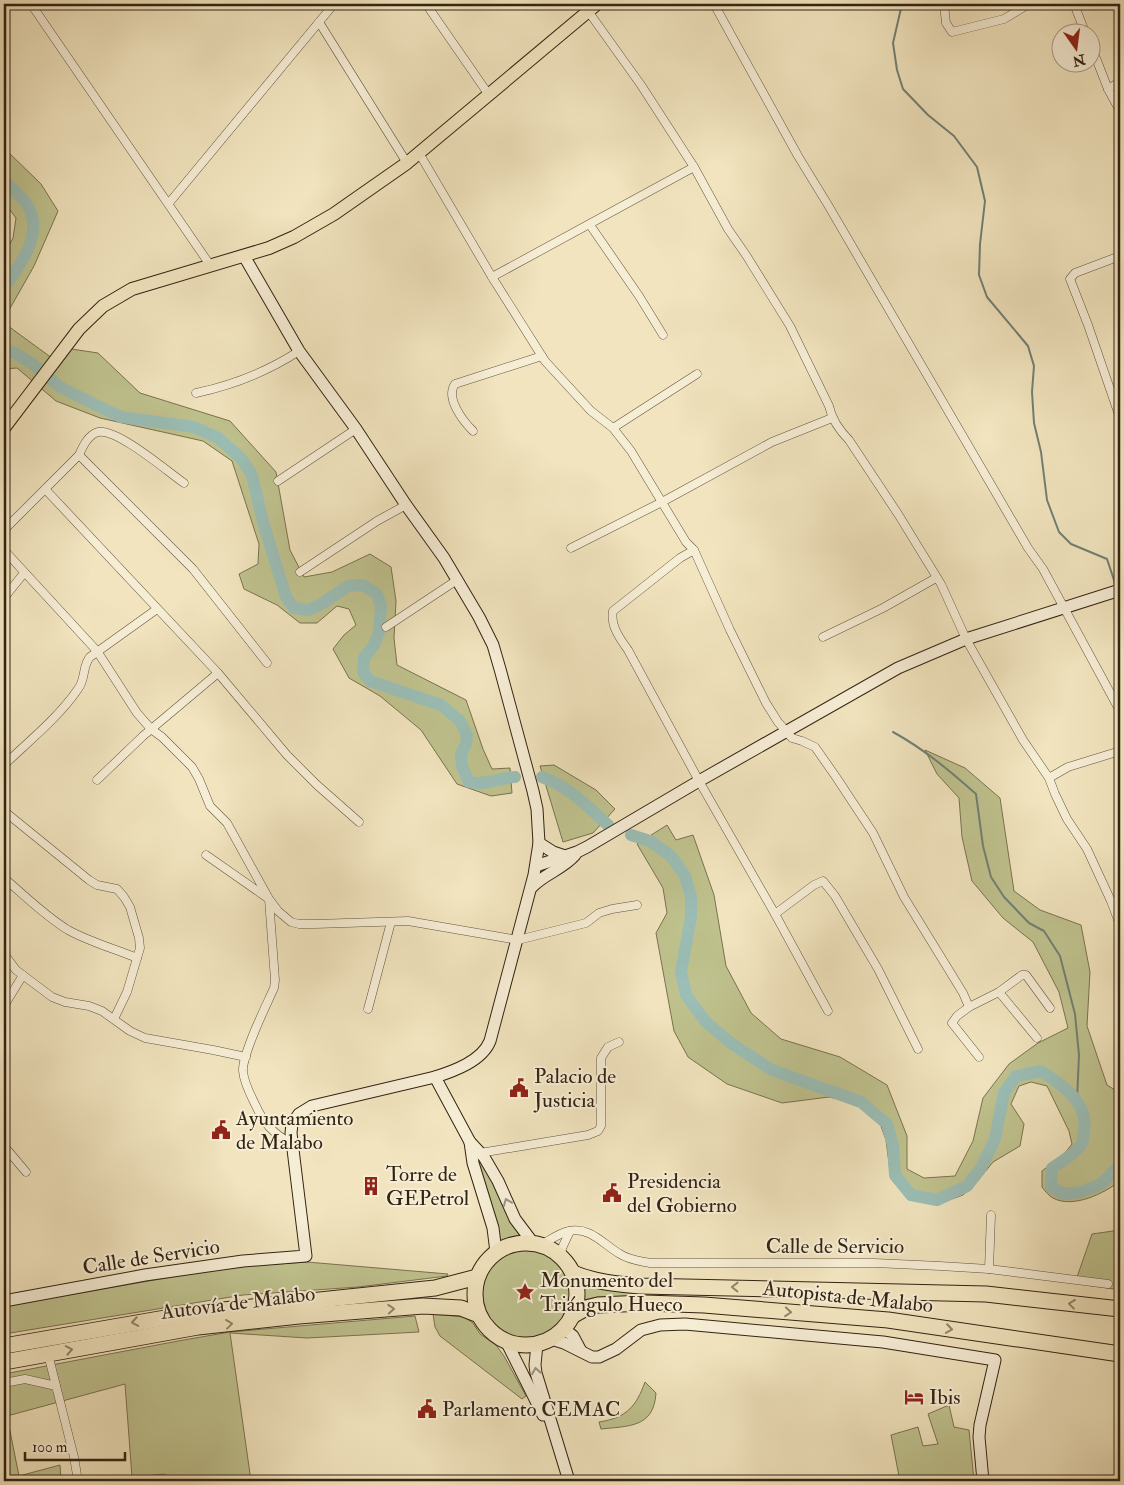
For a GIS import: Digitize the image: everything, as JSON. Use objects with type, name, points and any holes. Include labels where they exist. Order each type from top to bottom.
[{"type":"highway","points":[[537,1244],[555,1251],[573,1272],[578,1290],[577,1299],[572,1316],[564,1329],[551,1339],[537,1344],[521,1345],[506,1341],[493,1333],[479,1315],[475,1300],[477,1277],[485,1263],[496,1252],[510,1245],[537,1244]]},
{"type":"highway","name":"Autopista de Malabo","points":[[573,1272],[588,1279],[604,1283],[640,1286],[986,1294],[1120,1309]]},
{"type":"highway","name":"Autovía de Malabo","points":[[4,1346],[194,1313],[435,1288],[477,1277]]},
{"type":"highway","name":"Autopista de Malabo","points":[[572,1316],[586,1308],[598,1305],[645,1303],[704,1305],[888,1320],[1120,1354]]},
{"type":"highway","name":"Autovía de Malabo","points":[[4,1362],[198,1327],[299,1316],[423,1306],[461,1308],[479,1315]]},
{"type":"main road","points":[[4,428],[79,329],[110,302],[132,289],[269,248],[294,237],[334,214],[407,163],[593,6]]},
{"type":"street","points":[[30,4],[210,265]]},
{"type":"street","points":[[169,203],[334,4]]},
{"type":"street","points":[[426,4],[489,95]]},
{"type":"street","points":[[714,4],[798,156],[995,493],[1043,570],[1120,711]]},
{"type":"street","points":[[944,4],[946,23],[952,32],[1004,18],[1029,4]]},
{"type":"street","points":[[1074,4],[1081,22]]},
{"type":"street","points":[[593,6],[694,167],[728,229],[790,326],[839,430],[849,440],[898,514],[950,601],[966,639],[1023,740],[1049,778],[1059,803],[1087,849],[1104,884],[1120,925]]},
{"type":"street","points":[[319,22],[407,163]]},
{"type":"street","points":[[1101,72],[1120,111]]},
{"type":"street","points":[[1108,89],[1120,82]]},
{"type":"street","points":[[419,153],[492,277],[542,356],[591,411],[613,428],[631,451],[686,542],[694,550],[766,704],[785,732],[792,738],[815,748],[836,777],[873,833],[904,897],[963,992],[969,1007]]},
{"type":"street","points":[[492,277],[694,167]]},
{"type":"street","points":[[590,225],[639,296],[663,335]]},
{"type":"street","points":[[244,256],[299,351],[356,429],[406,505],[444,558],[486,631],[500,669],[533,791],[537,809],[539,843],[535,871],[518,940],[488,1046],[482,1053],[460,1068],[435,1077],[312,1106],[299,1114],[292,1124],[291,1143],[273,1132],[260,1116],[245,1080],[243,1070],[246,1057],[274,988],[269,899]]},
{"type":"street","points":[[1120,256],[1074,273],[1070,279],[1120,418]]},
{"type":"street","points":[[196,393],[223,388],[253,376],[280,364],[299,351]]},
{"type":"street","points":[[473,431],[462,419],[456,408],[452,390],[455,384],[542,356]]},
{"type":"street","points":[[613,428],[697,374]]},
{"type":"street","points":[[571,548],[662,502],[772,442],[832,418]]},
{"type":"street","points":[[278,481],[356,429]]},
{"type":"street","points":[[4,530],[79,455],[85,442],[98,432],[104,432],[129,443],[184,483]]},
{"type":"street","points":[[79,455],[193,569],[267,662]]},
{"type":"street","points":[[44,489],[218,672],[287,755],[359,822]]},
{"type":"street","points":[[300,572],[377,521],[406,505]]},
{"type":"street","points":[[4,550],[97,651],[130,703],[152,729],[196,773],[210,806],[227,822],[269,899],[286,918],[299,924],[408,921],[518,940],[586,924],[599,913],[637,904]]},
{"type":"street","points":[[694,550],[680,558],[613,611],[612,616],[618,636],[628,650],[828,1011]]},
{"type":"street","points":[[4,598],[24,573]]},
{"type":"street","points":[[823,637],[883,608],[936,578]]},
{"type":"street","points":[[386,627],[457,580]]},
{"type":"street","points":[[535,871],[565,856],[578,852],[898,668],[966,639],[1120,590]]},
{"type":"street","points":[[4,765],[57,714],[80,688],[86,662],[97,651],[158,608]]},
{"type":"street","points":[[97,780],[218,672]]},
{"type":"street","points":[[1049,778],[1068,767],[1120,751]]},
{"type":"street","points":[[4,811],[89,880],[97,885],[117,890],[130,907],[140,948],[128,992],[114,1019]]},
{"type":"street","points":[[539,843],[553,852],[565,856]]},
{"type":"street","points":[[531,888],[578,852]]},
{"type":"street","points":[[206,855],[269,899]]},
{"type":"street","points":[[535,871],[555,870]]},
{"type":"street","points":[[4,878],[68,930],[137,958]]},
{"type":"street","points":[[775,914],[823,881],[835,896],[878,969],[918,1049]]},
{"type":"street","points":[[368,1009],[391,922]]},
{"type":"street","points":[[4,954],[16,970],[52,997],[102,1011],[130,1031],[145,1038],[246,1057]]},
{"type":"street","points":[[4,1006],[23,975]]},
{"type":"street","points":[[979,1057],[952,1023],[957,1016],[969,1007],[999,992],[1022,975],[1026,975],[1050,1008]]},
{"type":"street","points":[[999,992],[1037,1038]]},
{"type":"street","points":[[480,1154],[588,1135],[598,1131],[601,1126],[601,1058],[608,1047],[619,1042]]},
{"type":"street","points":[[435,1077],[470,1142],[498,1181],[515,1219],[537,1244],[570,1230]]},
{"type":"street","points":[[470,1142],[476,1174],[493,1228],[496,1252]]},
{"type":"street","name":"Calle de Servicio","points":[[4,1301],[243,1261],[306,1256],[291,1143]]},
{"type":"street","points":[[4,1146],[26,1172]]},
{"type":"street","points":[[989,1269],[991,1215]]},
{"type":"street","points":[[561,1256],[562,1248],[570,1230]]},
{"type":"street","name":"Calle de Servicio","points":[[570,1230],[591,1234],[621,1255],[650,1263],[875,1263],[989,1269],[1108,1284]]},
{"type":"street","points":[[551,1339],[592,1357],[599,1357],[616,1349],[641,1330],[660,1325],[680,1324],[883,1342],[995,1360],[980,1424],[979,1437],[983,1481]]},
{"type":"street","points":[[564,1329],[570,1333],[581,1351]]},
{"type":"street","points":[[506,1341],[553,1432]]},
{"type":"street","points":[[537,1344],[536,1373],[569,1481]]},
{"type":"street","points":[[48,1354],[74,1457],[78,1481]]},
{"type":"street","points":[[4,1383],[25,1379],[56,1386]]},
{"type":"green space","points":[[4,148],[41,184],[58,211],[34,266],[4,319],[4,255],[13,238],[16,218],[4,202]]},
{"type":"green space","points":[[4,323],[56,361],[65,348],[98,353],[140,393],[230,421],[276,472],[290,550],[304,577],[332,572],[370,554],[391,567],[396,601],[394,638],[397,665],[466,700],[492,769],[510,768],[512,793],[491,796],[457,784],[421,730],[380,696],[349,678],[333,649],[344,635],[356,625],[349,609],[337,606],[317,623],[300,623],[277,605],[244,589],[239,574],[258,564],[259,544],[232,461],[203,441],[100,418],[56,401],[17,368],[4,369]]},
{"type":"green space","points":[[925,750],[965,768],[1000,798],[1014,891],[1040,910],[1081,925],[1090,972],[1087,1026],[1107,1085],[1120,1093],[1120,1181],[1097,1195],[1079,1201],[1061,1201],[1052,1197],[1042,1187],[1042,1171],[1065,1153],[1072,1144],[1069,1131],[1047,1086],[1031,1082],[1019,1086],[1011,1104],[1024,1124],[1020,1146],[993,1162],[976,1183],[963,1195],[941,1203],[909,1200],[891,1179],[886,1140],[878,1118],[859,1104],[829,1097],[782,1103],[727,1084],[688,1057],[674,1031],[656,933],[667,913],[663,888],[637,844],[667,825],[676,840],[693,835],[714,895],[726,966],[751,1013],[781,1039],[840,1057],[887,1085],[907,1136],[907,1169],[924,1178],[955,1176],[973,1141],[983,1098],[1009,1064],[1038,1043],[1068,1028],[1059,992],[1033,942],[1003,918],[972,881],[962,837],[959,798],[937,774]]},
{"type":"green space","points":[[554,765],[596,790],[615,809],[593,833],[563,842],[540,766]]},
{"type":"green space","points":[[474,1153],[484,1165],[523,1237],[515,1236],[496,1244]]},
{"type":"green space","points":[[1120,1230],[1120,1290],[1075,1283],[1092,1234]]},
{"type":"green space","points":[[526,1249],[543,1253],[558,1262],[567,1277],[571,1294],[567,1311],[558,1326],[543,1335],[526,1339],[509,1335],[494,1326],[485,1311],[481,1294],[485,1277],[494,1262],[509,1253]]},
{"type":"green space","points":[[307,1262],[448,1274],[447,1276],[358,1287],[243,1295],[4,1334],[4,1306],[230,1267]]},
{"type":"green space","points":[[583,1286],[631,1293],[632,1297],[598,1297],[583,1300]]},
{"type":"green space","points":[[433,1314],[464,1317],[473,1323],[480,1334],[496,1345],[504,1356],[526,1396],[522,1399],[440,1336],[435,1327]]},
{"type":"green space","points":[[415,1316],[419,1332],[307,1338],[230,1333],[251,1481],[172,1481],[165,1474],[132,1477],[125,1384],[7,1416],[19,1476],[60,1465],[61,1481],[4,1481],[4,1374],[230,1332]]},
{"type":"green space","points":[[645,1382],[656,1393],[654,1404],[645,1419],[630,1426],[601,1429],[599,1422],[616,1418],[634,1405]]},
{"type":"green space","points":[[949,1405],[954,1427],[969,1430],[974,1481],[900,1481],[891,1435],[918,1427],[923,1446],[938,1444],[928,1414]]},
{"type":"waterway","points":[[902,4],[893,43],[897,70],[903,89],[928,115],[954,136],[977,167],[985,201],[980,244],[979,275],[987,297],[1028,346],[1034,366],[1032,392],[1034,423],[1041,452],[1047,500],[1059,532],[1071,544],[1107,559],[1115,586]]},
{"type":"waterway","points":[[4,181],[26,203],[33,225],[32,236],[24,258],[4,288]]},
{"type":"waterway","points":[[4,349],[17,354],[34,365],[60,387],[121,417],[194,427],[218,438],[241,458],[252,475],[263,522],[286,597],[294,608],[309,610],[348,586],[363,585],[377,594],[381,606],[379,632],[374,645],[364,658],[363,672],[370,681],[441,705],[460,721],[467,735],[466,744],[461,754],[462,766],[469,782],[486,782],[515,777]]},
{"type":"waterway","points":[[1115,596],[1116,645],[1120,661]]},
{"type":"waterway","points":[[893,732],[936,761],[976,794],[983,846],[991,877],[1004,897],[1029,923],[1044,931],[1060,956],[1075,1014],[1079,1055],[1077,1100]]},
{"type":"waterway","points":[[542,777],[570,792],[609,826]]},
{"type":"waterway","points":[[631,835],[650,841],[671,856],[685,876],[691,897],[691,917],[681,972],[686,995],[706,1022],[732,1044],[772,1070],[861,1102],[887,1124],[893,1146],[895,1175],[911,1195],[937,1200],[967,1186],[981,1168],[995,1139],[1004,1093],[1016,1076],[1041,1071],[1072,1095],[1082,1111],[1084,1121],[1082,1143],[1073,1153],[1052,1168],[1051,1187],[1063,1194],[1081,1192],[1101,1184],[1120,1165]]},
{"type":"place","name":"Palacio de Justicia","points":[[519,1088]]},
{"type":"place","name":"Ayuntamiento de Malabo","points":[[221,1130]]},
{"type":"place","name":"Torre de GEPetrol","points":[[371,1186]]},
{"type":"place","name":"Presidencia del Gobierno","points":[[612,1193]]},
{"type":"place","name":"Monumento del Triángulo Hueco","points":[[525,1292]]},
{"type":"place","name":"Ibis","points":[[914,1397]]},
{"type":"place","name":"Parlamento CEMAC","points":[[427,1409]]}]
